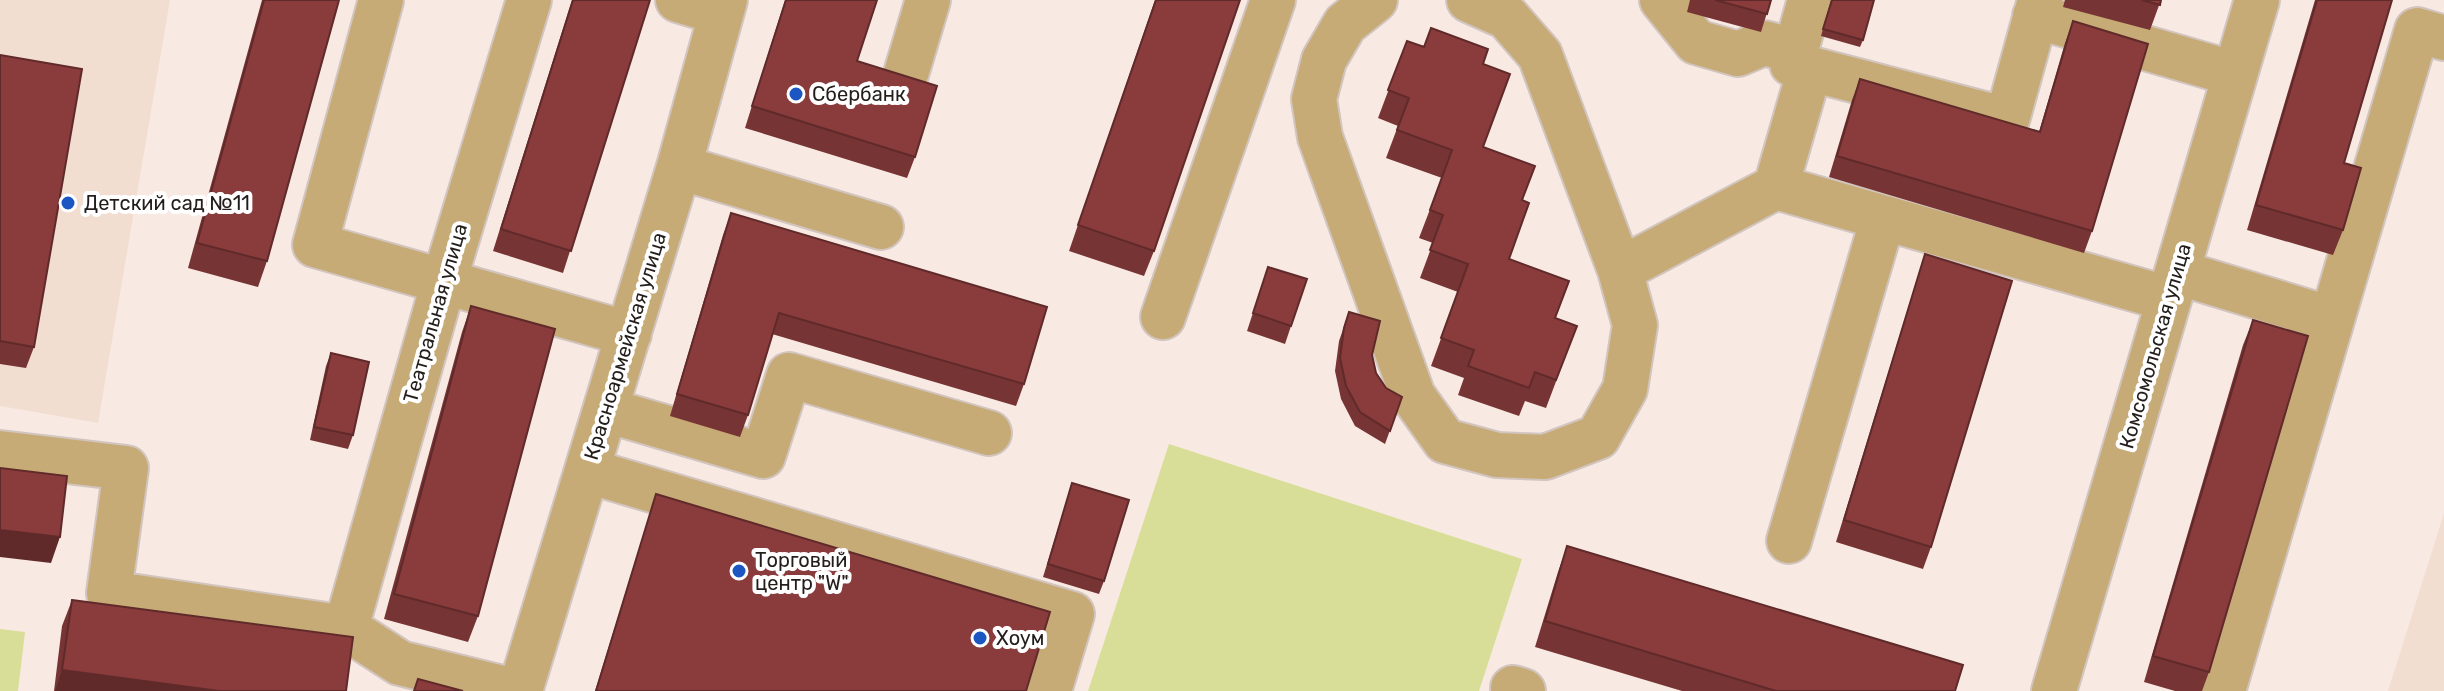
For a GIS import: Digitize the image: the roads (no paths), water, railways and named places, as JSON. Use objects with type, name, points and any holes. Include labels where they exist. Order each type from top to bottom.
[{"type":"street","points":[[381,0],[315,245],[629,334]]},
{"type":"street","name":"Театральная улица","points":[[346,628],[444,281],[529,0]]},
{"type":"street","points":[[678,0],[723,7]]},
{"type":"street","points":[[906,74],[928,0]]},
{"type":"street","points":[[1163,317],[1273,0]]},
{"type":"street","points":[[1375,0],[1345,24],[1324,60],[1314,99],[1320,137],[1413,396],[1445,441],[1497,455],[1545,457],[1598,437],[1625,389],[1635,325],[1620,270],[1540,55],[1507,17],[1469,0]]},
{"type":"street","points":[[1662,0],[1696,42],[1738,54],[1764,43],[1802,60],[2007,120],[2037,8],[2235,74]]},
{"type":"street","points":[[1776,187],[1802,60],[1810,0]]},
{"type":"street","name":"Комсомольская улица","points":[[2055,691],[2257,0]]},
{"type":"street","name":"Красноармейская улица","points":[[520,691],[679,167],[723,7]]},
{"type":"street","points":[[2223,691],[2417,30],[2444,38]]},
{"type":"street","points":[[679,167],[881,227]]},
{"type":"street","points":[[1620,270],[1776,187],[1883,218],[2173,286],[2331,319]]},
{"type":"street","points":[[1789,541],[1883,218]]},
{"type":"street","points":[[606,410],[763,456],[789,375],[989,433]]},
{"type":"street","points":[[0,453],[126,468],[109,593],[346,628],[400,663],[514,691]]},
{"type":"street","points":[[588,471],[1072,614],[1049,691]]},
{"type":"place","name":"Сбербанк","points":[[796,94]]},
{"type":"place","name":"Детский сад №11","points":[[68,203]]},
{"type":"place","name":"Торговый центр \"W\"","points":[[739,571]]},
{"type":"place","name":"Хоум","points":[[980,638]]}]
